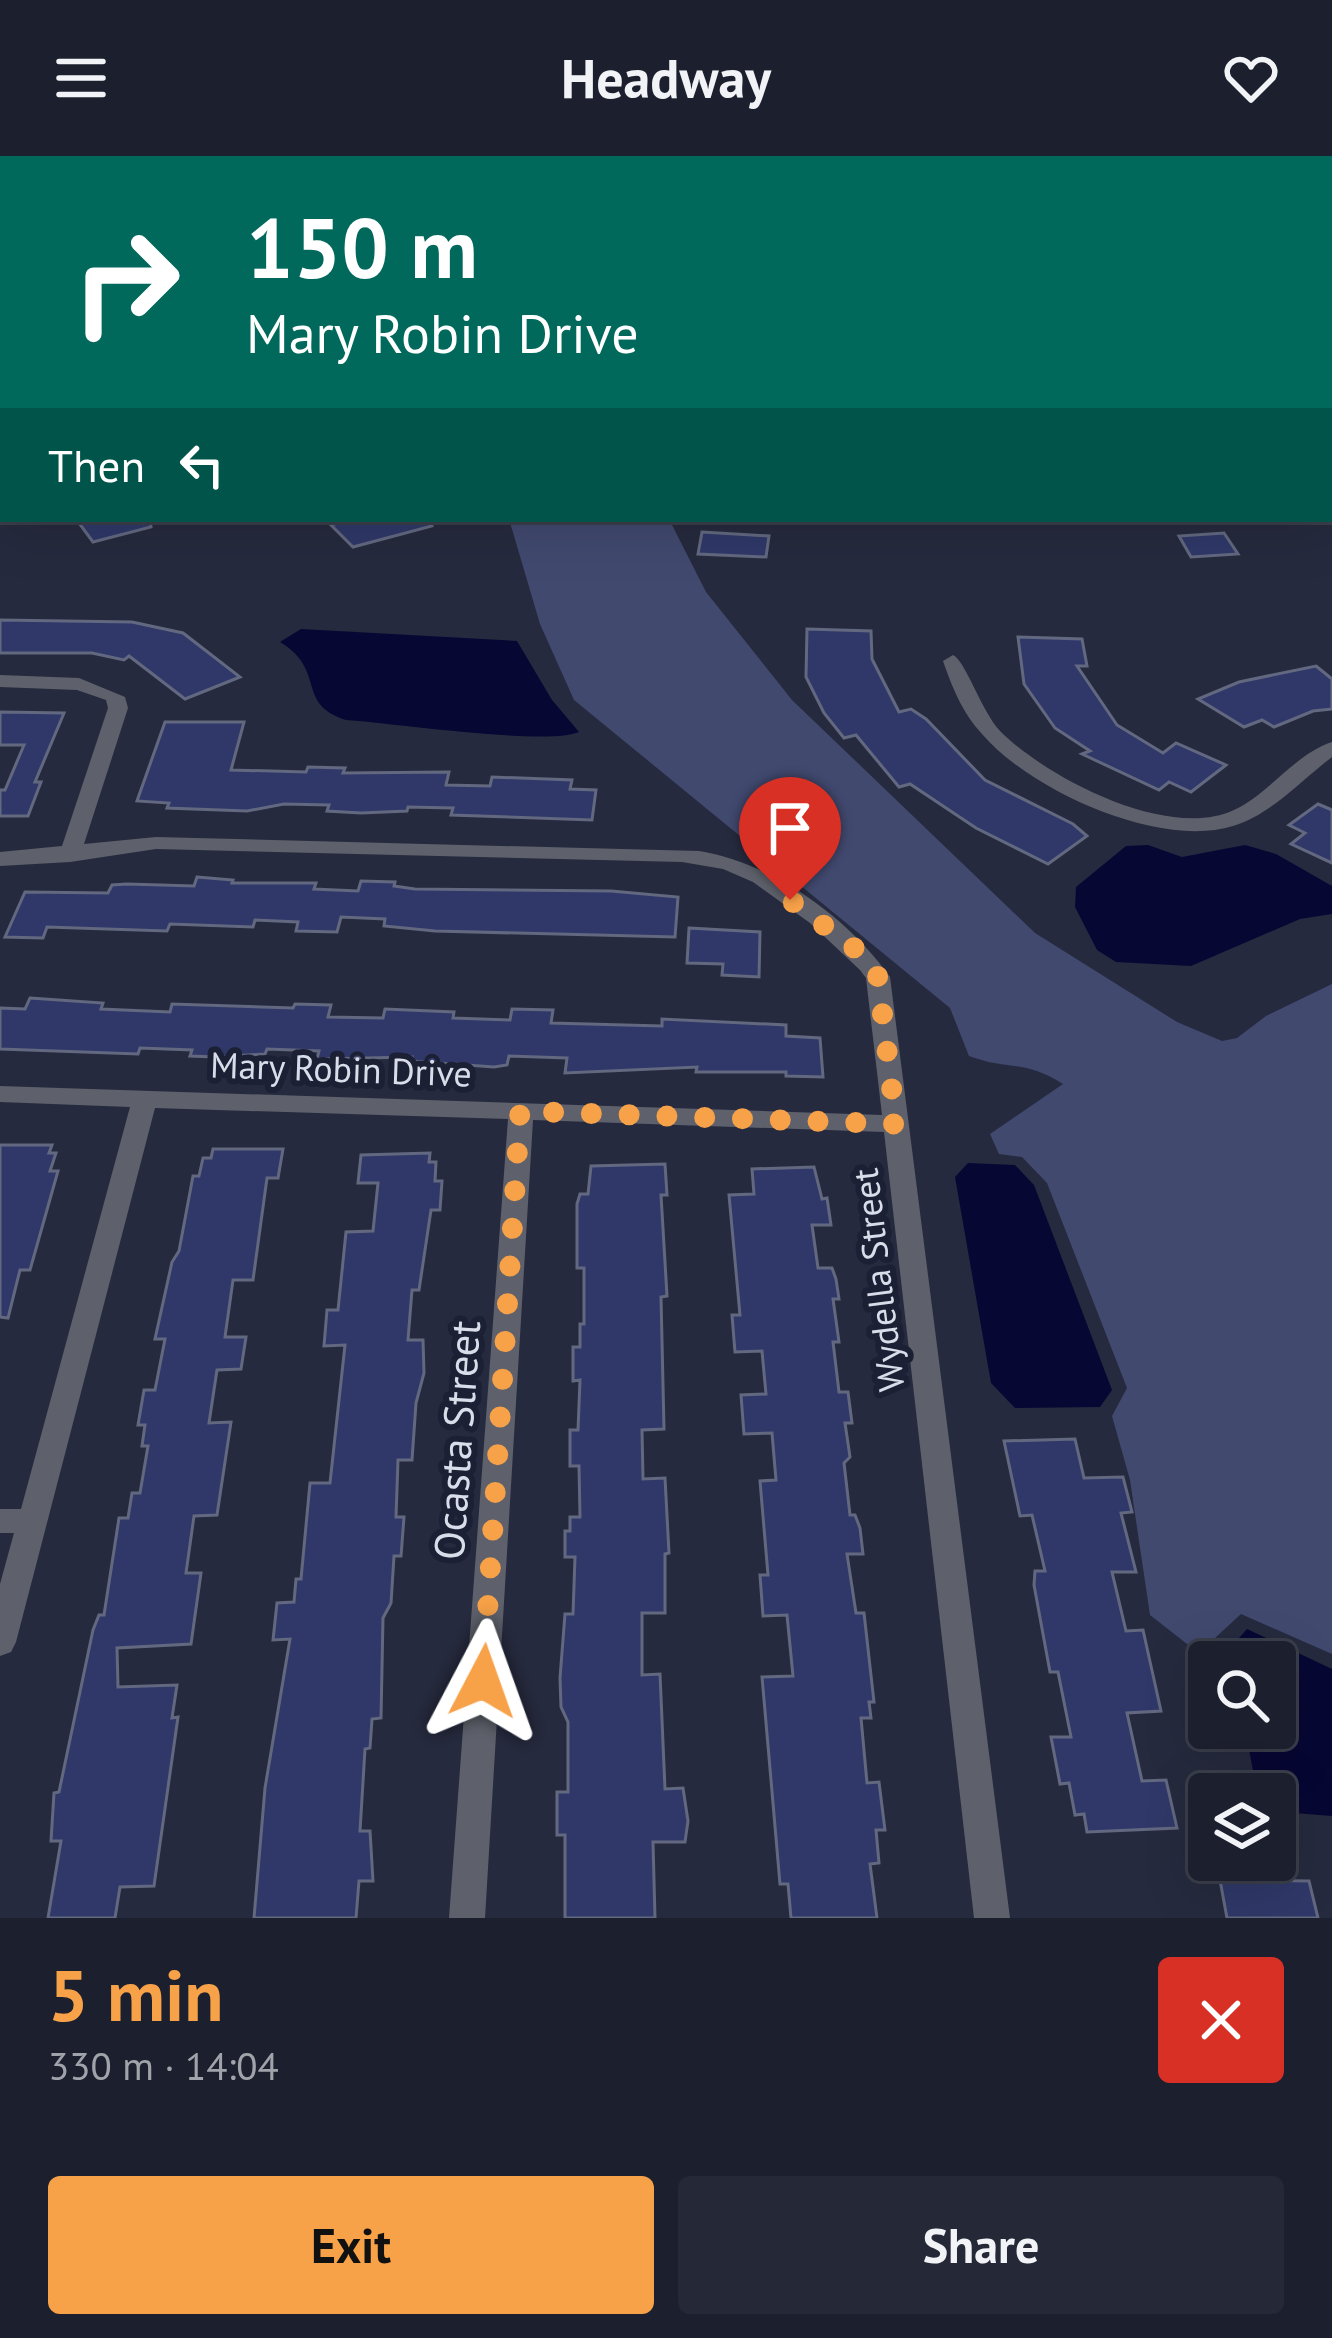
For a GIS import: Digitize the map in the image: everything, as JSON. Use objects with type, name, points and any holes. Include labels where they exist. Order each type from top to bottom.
[{"type":"street","points":[[953,661],[973,712],[998,740],[1076,793],[1151,822],[1224,822],[1262,804],[1332,748]]},
{"type":"street","points":[[0,682],[80,684],[105,690],[115,698],[118,708],[70,855]]},
{"type":"street","name":"Wydella Street","points":[[0,859],[156,843],[682,855],[723,861],[753,872],[865,956],[878,977],[992,1918]]},
{"type":"street","name":"Mary Robin Drive","points":[[0,1094],[896,1124]]},
{"type":"street","points":[[0,1642],[15,1521],[145,1098]]},
{"type":"street","name":"Ocasta Street","points":[[467,1918],[520,1111]]},
{"type":"shaded area","points":[[510,522],[671,522],[706,592],[792,700],[1035,933],[1177,1022],[1222,1041],[1237,1038],[1266,1016],[1332,984],[1332,1654],[1241,1614],[1215,1641],[1188,1641],[1188,1645],[1150,1615],[1130,1480],[1112,1416],[1127,1388],[1047,1183],[1022,1157],[999,1154],[990,1134],[1063,1084],[1038,1071],[969,1056],[950,1008],[574,700],[540,624]]},
{"type":"shaded area","points":[[301,629],[517,641],[552,700],[579,732],[504,735],[346,720],[321,705],[303,664],[280,642]]},
{"type":"shaded area","points":[[1148,845],[1182,857],[1245,845],[1276,854],[1332,886],[1332,914],[1300,919],[1191,966],[1116,962],[1097,950],[1075,907],[1076,887],[1126,846]]},
{"type":"shaded area","points":[[968,1163],[1015,1165],[1034,1185],[1112,1390],[1100,1407],[1015,1408],[991,1383],[955,1177]]},
{"type":"shaded area","points":[[1247,1629],[1272,1641],[1236,1641]]},
{"type":"shaded area","points":[[1296,1652],[1332,1669],[1332,1816],[1296,1813],[1296,1773],[1253,1773],[1249,1749],[1296,1749]]},
{"type":"building","points":[[78,522],[150,522],[151,527],[93,542]]},
{"type":"building","points":[[431,522],[432,526],[353,547],[331,525]]},
{"type":"building","points":[[702,532],[769,536],[766,557],[698,554]]},
{"type":"building","points":[[1224,533],[1238,554],[1191,557],[1179,536]]},
{"type":"building","points":[[0,620],[132,622],[183,633],[240,677],[185,699],[129,656],[124,660],[92,653],[0,653]]},
{"type":"building","points":[[807,629],[871,631],[872,659],[899,712],[911,709],[926,719],[985,780],[1073,824],[1087,836],[1048,864],[976,828],[910,784],[899,787],[856,735],[844,738],[824,713],[806,677]]},
{"type":"building","points":[[1018,637],[1082,639],[1087,666],[1077,666],[1117,725],[1163,753],[1176,743],[1226,765],[1191,792],[1169,782],[1159,790],[1082,754],[1090,751],[1055,728],[1024,684]]},
{"type":"building","points":[[1316,666],[1332,679],[1332,709],[1313,711],[1274,727],[1262,720],[1244,727],[1198,699],[1239,682]]},
{"type":"building","points":[[0,712],[64,713],[35,782],[41,782],[28,816],[0,816],[0,790],[5,790],[24,745],[0,745]]},
{"type":"building","points":[[165,722],[244,722],[231,770],[306,772],[308,767],[345,768],[343,773],[449,772],[446,785],[490,786],[492,777],[572,780],[570,789],[596,790],[592,820],[451,815],[453,808],[361,813],[327,811],[329,805],[284,804],[247,811],[167,808],[169,803],[137,801]]},
{"type":"building","points":[[1318,804],[1332,810],[1332,863],[1291,844],[1305,833],[1289,825]]},
{"type":"building","points":[[197,877],[232,883],[316,883],[314,889],[358,891],[361,881],[395,882],[394,886],[415,889],[611,891],[678,897],[675,937],[435,931],[384,926],[385,919],[341,917],[337,932],[296,931],[298,922],[255,920],[253,927],[170,924],[167,931],[47,927],[43,938],[5,937],[25,892],[108,893],[112,885],[127,884],[194,886]]},
{"type":"building","points":[[689,928],[760,932],[759,977],[722,975],[723,964],[687,963]]},
{"type":"building","points":[[30,998],[103,1003],[101,1009],[170,1012],[172,1004],[293,1008],[295,1004],[331,1005],[328,1017],[383,1018],[385,1009],[510,1020],[512,1009],[553,1010],[551,1023],[662,1026],[662,1019],[786,1025],[786,1036],[820,1038],[823,1077],[696,1072],[697,1067],[565,1073],[567,1058],[509,1056],[507,1065],[494,1067],[411,1061],[412,1057],[317,1059],[319,1051],[267,1049],[265,1054],[216,1057],[190,1056],[192,1050],[140,1048],[138,1054],[0,1049],[0,1008],[25,1009]]},
{"type":"building","points":[[0,1145],[52,1145],[49,1153],[56,1153],[50,1171],[58,1171],[30,1270],[20,1270],[8,1318],[0,1317]]},
{"type":"building","points":[[213,1149],[283,1149],[278,1178],[267,1178],[253,1280],[233,1280],[225,1337],[246,1337],[241,1369],[217,1370],[209,1423],[231,1422],[217,1515],[194,1516],[186,1573],[201,1573],[191,1644],[117,1648],[118,1687],[177,1685],[172,1718],[178,1717],[154,1886],[120,1887],[115,1918],[48,1918],[61,1841],[51,1841],[54,1793],[59,1792],[93,1630],[99,1615],[104,1615],[119,1518],[128,1518],[132,1493],[140,1493],[148,1446],[142,1446],[145,1425],[138,1425],[144,1390],[155,1390],[165,1339],[155,1339],[193,1176],[199,1176],[203,1158],[211,1158]]},
{"type":"building","points":[[430,1153],[429,1162],[436,1162],[435,1181],[442,1181],[440,1210],[431,1210],[419,1290],[412,1290],[408,1340],[423,1340],[424,1373],[416,1403],[412,1460],[398,1460],[396,1517],[404,1517],[401,1556],[394,1556],[391,1603],[383,1618],[381,1718],[372,1719],[370,1748],[365,1749],[360,1831],[370,1831],[373,1881],[359,1881],[356,1918],[254,1918],[265,1788],[290,1639],[273,1640],[277,1603],[294,1602],[296,1579],[301,1579],[310,1483],[330,1483],[345,1345],[324,1346],[327,1310],[338,1310],[346,1232],[373,1231],[378,1183],[358,1183],[361,1155]]},
{"type":"building","points":[[665,1164],[667,1195],[661,1195],[667,1296],[661,1297],[664,1429],[642,1430],[643,1479],[665,1478],[669,1553],[665,1554],[665,1613],[642,1613],[642,1675],[660,1674],[665,1789],[683,1788],[688,1821],[685,1842],[653,1842],[655,1918],[565,1918],[565,1835],[557,1835],[557,1792],[568,1792],[568,1722],[561,1707],[560,1678],[565,1614],[573,1614],[575,1557],[565,1557],[565,1531],[570,1531],[570,1517],[580,1517],[579,1466],[570,1466],[570,1430],[578,1430],[580,1380],[573,1381],[573,1347],[580,1347],[580,1324],[584,1324],[584,1268],[577,1268],[577,1204],[580,1194],[588,1194],[591,1166]]},
{"type":"building","points":[[814,1167],[822,1199],[827,1198],[831,1225],[812,1225],[818,1268],[832,1268],[836,1279],[839,1299],[833,1299],[839,1342],[833,1342],[839,1392],[848,1392],[852,1423],[845,1423],[850,1457],[844,1463],[850,1515],[855,1515],[860,1528],[863,1554],[847,1554],[856,1613],[864,1613],[874,1702],[869,1702],[871,1718],[861,1718],[867,1783],[879,1782],[885,1830],[876,1830],[879,1863],[870,1864],[877,1918],[791,1918],[788,1884],[780,1884],[762,1677],[793,1676],[787,1615],[763,1616],[760,1575],[768,1575],[760,1481],[776,1480],[772,1433],[744,1434],[741,1395],[766,1394],[762,1351],[735,1352],[732,1315],[740,1315],[729,1195],[754,1194],[752,1169]]},
{"type":"building","points":[[1075,1439],[1084,1478],[1123,1477],[1132,1512],[1121,1513],[1136,1572],[1112,1572],[1126,1631],[1143,1630],[1161,1711],[1127,1713],[1142,1781],[1166,1780],[1177,1828],[1087,1832],[1084,1814],[1075,1815],[1069,1783],[1060,1784],[1051,1737],[1071,1737],[1058,1672],[1050,1672],[1034,1585],[1035,1571],[1045,1571],[1032,1515],[1020,1516],[1004,1441]]},
{"type":"building","points":[[1220,1881],[1309,1881],[1318,1918],[1227,1918]]},
{"type":"route","points":[[483,1681],[520,1111],[896,1124],[878,977],[865,956],[790,900]]}]
